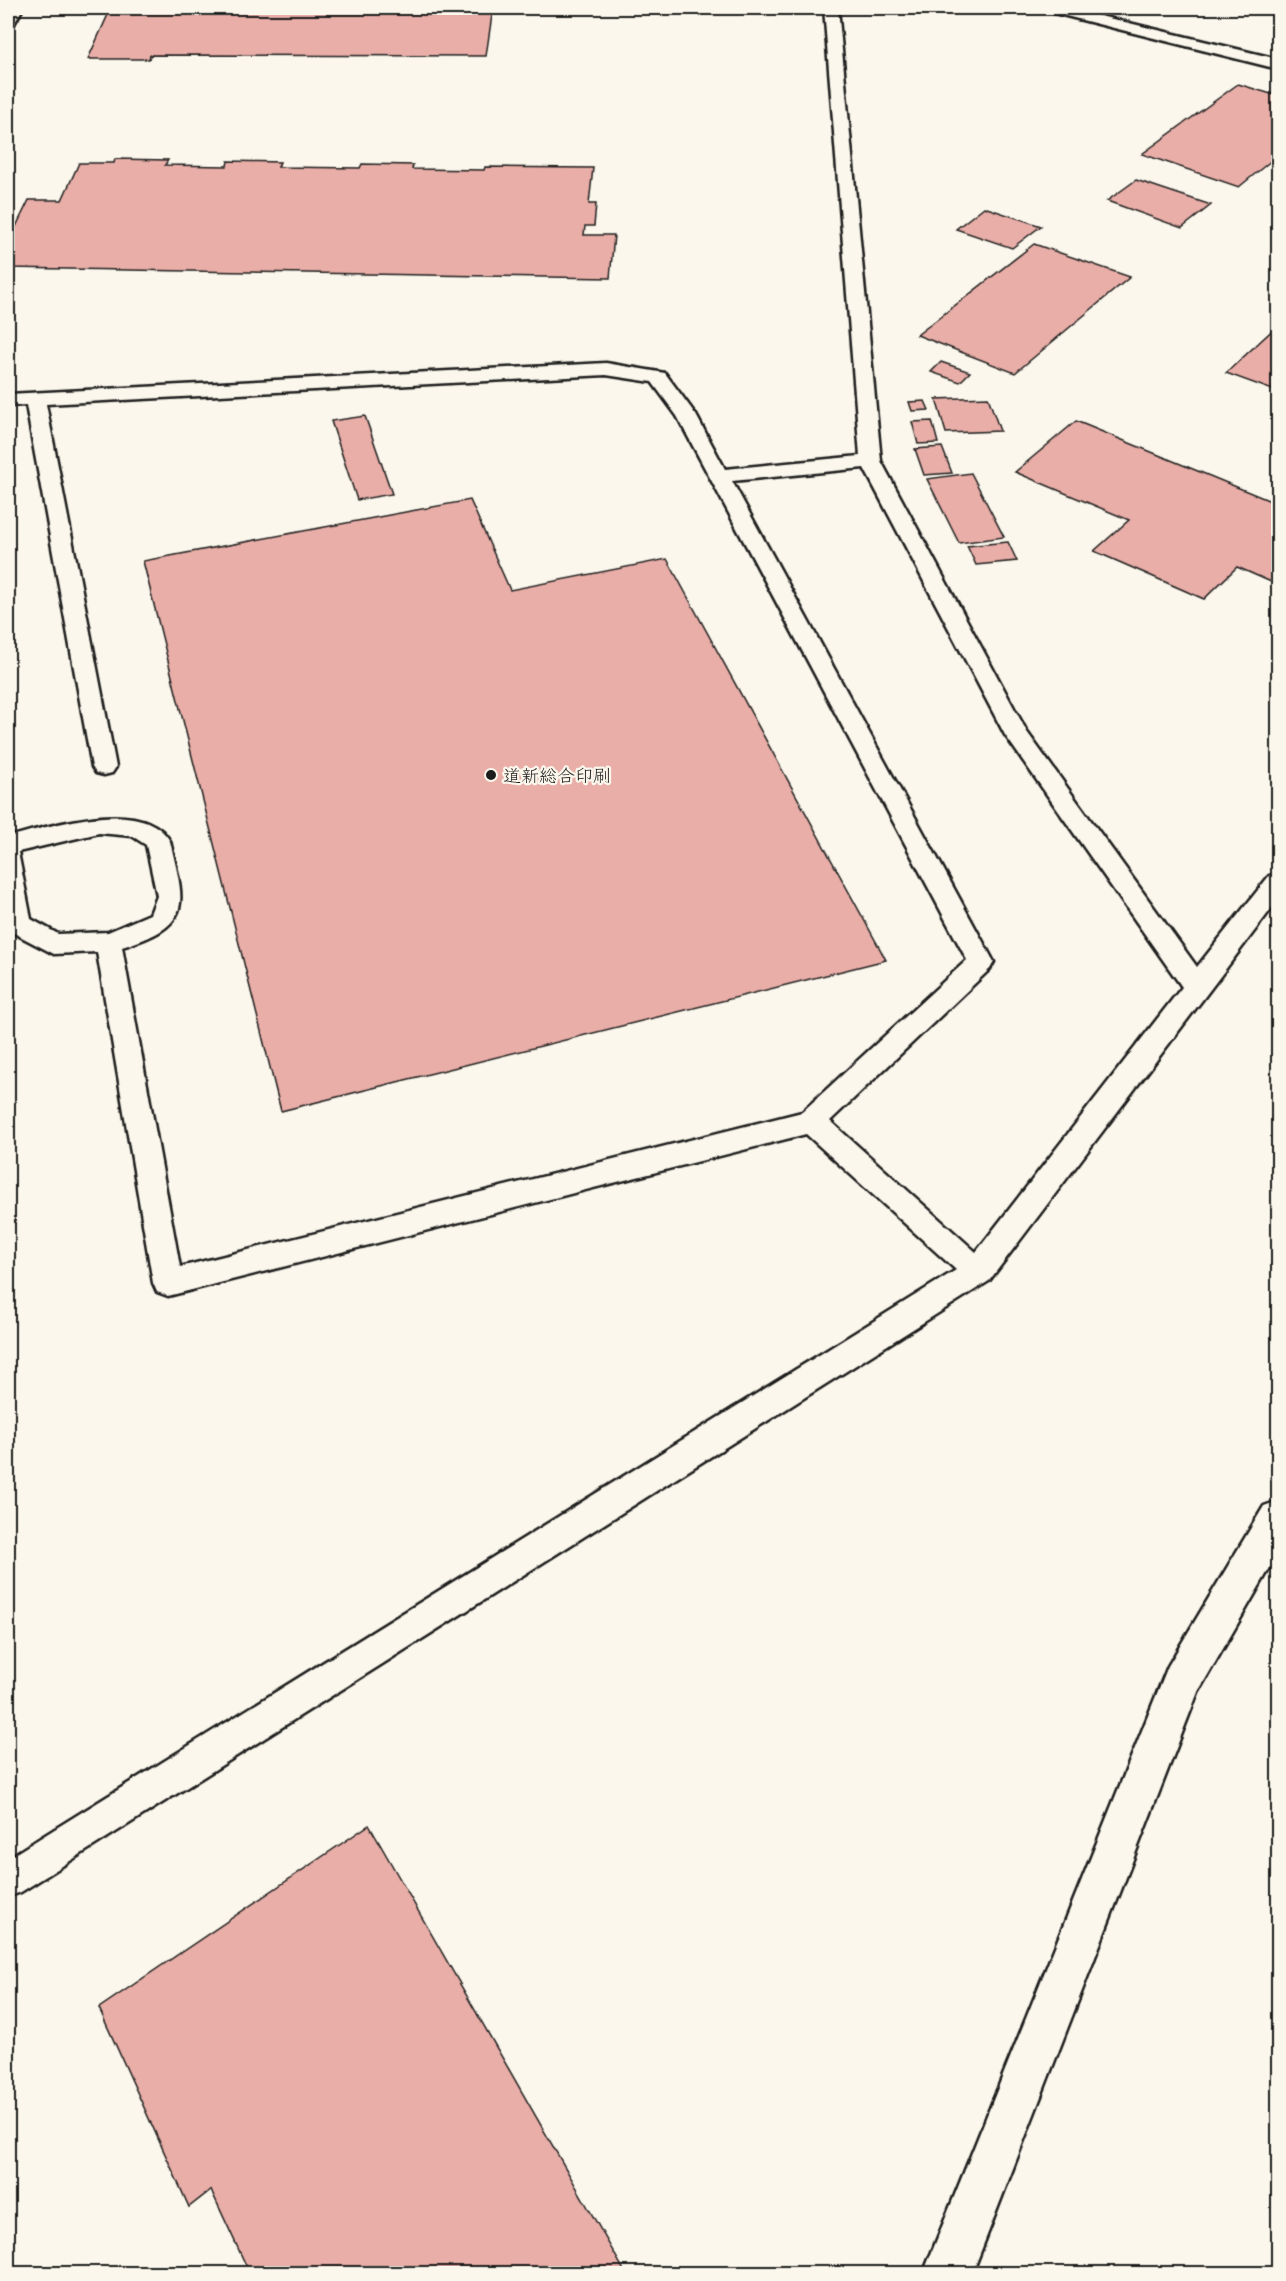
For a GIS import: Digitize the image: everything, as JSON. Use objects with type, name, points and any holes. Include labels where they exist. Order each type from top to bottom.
[{"type":"street","points":[[8,20],[14,8]]},
{"type":"street","points":[[947,2274],[1182,1680],[1278,1519]]},
{"type":"lane","points":[[831,8],[850,240],[872,461],[1017,735],[1197,987]]},
{"type":"lane","points":[[1051,8],[1278,64]]},
{"type":"lane","points":[[8,400],[606,369],[658,377],[686,415],[981,962],[811,1121],[168,1282],[108,942]]},
{"type":"lane","points":[[35,399],[104,767]]},
{"type":"lane","points":[[719,476],[872,461]]},
{"type":"lane","points":[[8,846],[99,824],[138,828],[158,841],[170,896],[161,920],[134,934],[108,942],[54,944],[20,924],[8,856]]},
{"type":"lane","points":[[8,1879],[978,1272],[1278,882]]},
{"type":"lane","points":[[811,1121],[978,1272]]},
{"type":"building","points":[[111,8],[493,8],[486,56],[150,55],[149,59],[88,59]]},
{"type":"building","points":[[1238,84],[1278,96],[1278,155],[1239,187],[1142,154]]},
{"type":"building","points":[[115,159],[168,160],[165,165],[227,166],[228,161],[280,162],[278,167],[360,168],[362,164],[413,165],[412,169],[593,168],[589,204],[596,204],[594,226],[585,226],[584,235],[614,235],[610,278],[8,268],[8,243],[29,200],[62,200],[79,163],[114,163]]},
{"type":"building","points":[[1136,180],[1211,205],[1182,228],[1107,201]]},
{"type":"building","points":[[984,207],[1041,226],[1012,248],[956,229]]},
{"type":"building","points":[[1034,244],[1130,277],[1015,373],[917,335]]},
{"type":"building","points":[[1278,325],[1278,392],[1226,373]]},
{"type":"building","points":[[941,362],[970,372],[960,382],[931,372]]},
{"type":"building","points":[[988,397],[1000,431],[946,433],[936,399]]},
{"type":"building","points":[[925,401],[929,410],[912,411],[909,402]]},
{"type":"building","points":[[365,416],[392,494],[357,500],[331,421]]},
{"type":"building","points":[[932,421],[938,443],[918,444],[912,422]]},
{"type":"building","points":[[1076,421],[1278,504],[1278,585],[1237,567],[1204,599],[1094,551],[1129,520],[1015,472]]},
{"type":"building","points":[[942,447],[952,473],[924,475],[915,449]]},
{"type":"building","points":[[971,473],[1004,537],[959,543],[927,479]]},
{"type":"building","name":"道新総合印刷","points":[[470,500],[510,590],[667,559],[886,960],[281,1111],[143,561]]},
{"type":"building","points":[[1008,542],[1017,561],[976,565],[967,546]]},
{"type":"building","points":[[369,1825],[626,2274],[250,2274],[211,2190],[189,2207],[99,2008]]},
{"type":"place","name":"道新総合印刷","points":[[491,775]]}]
